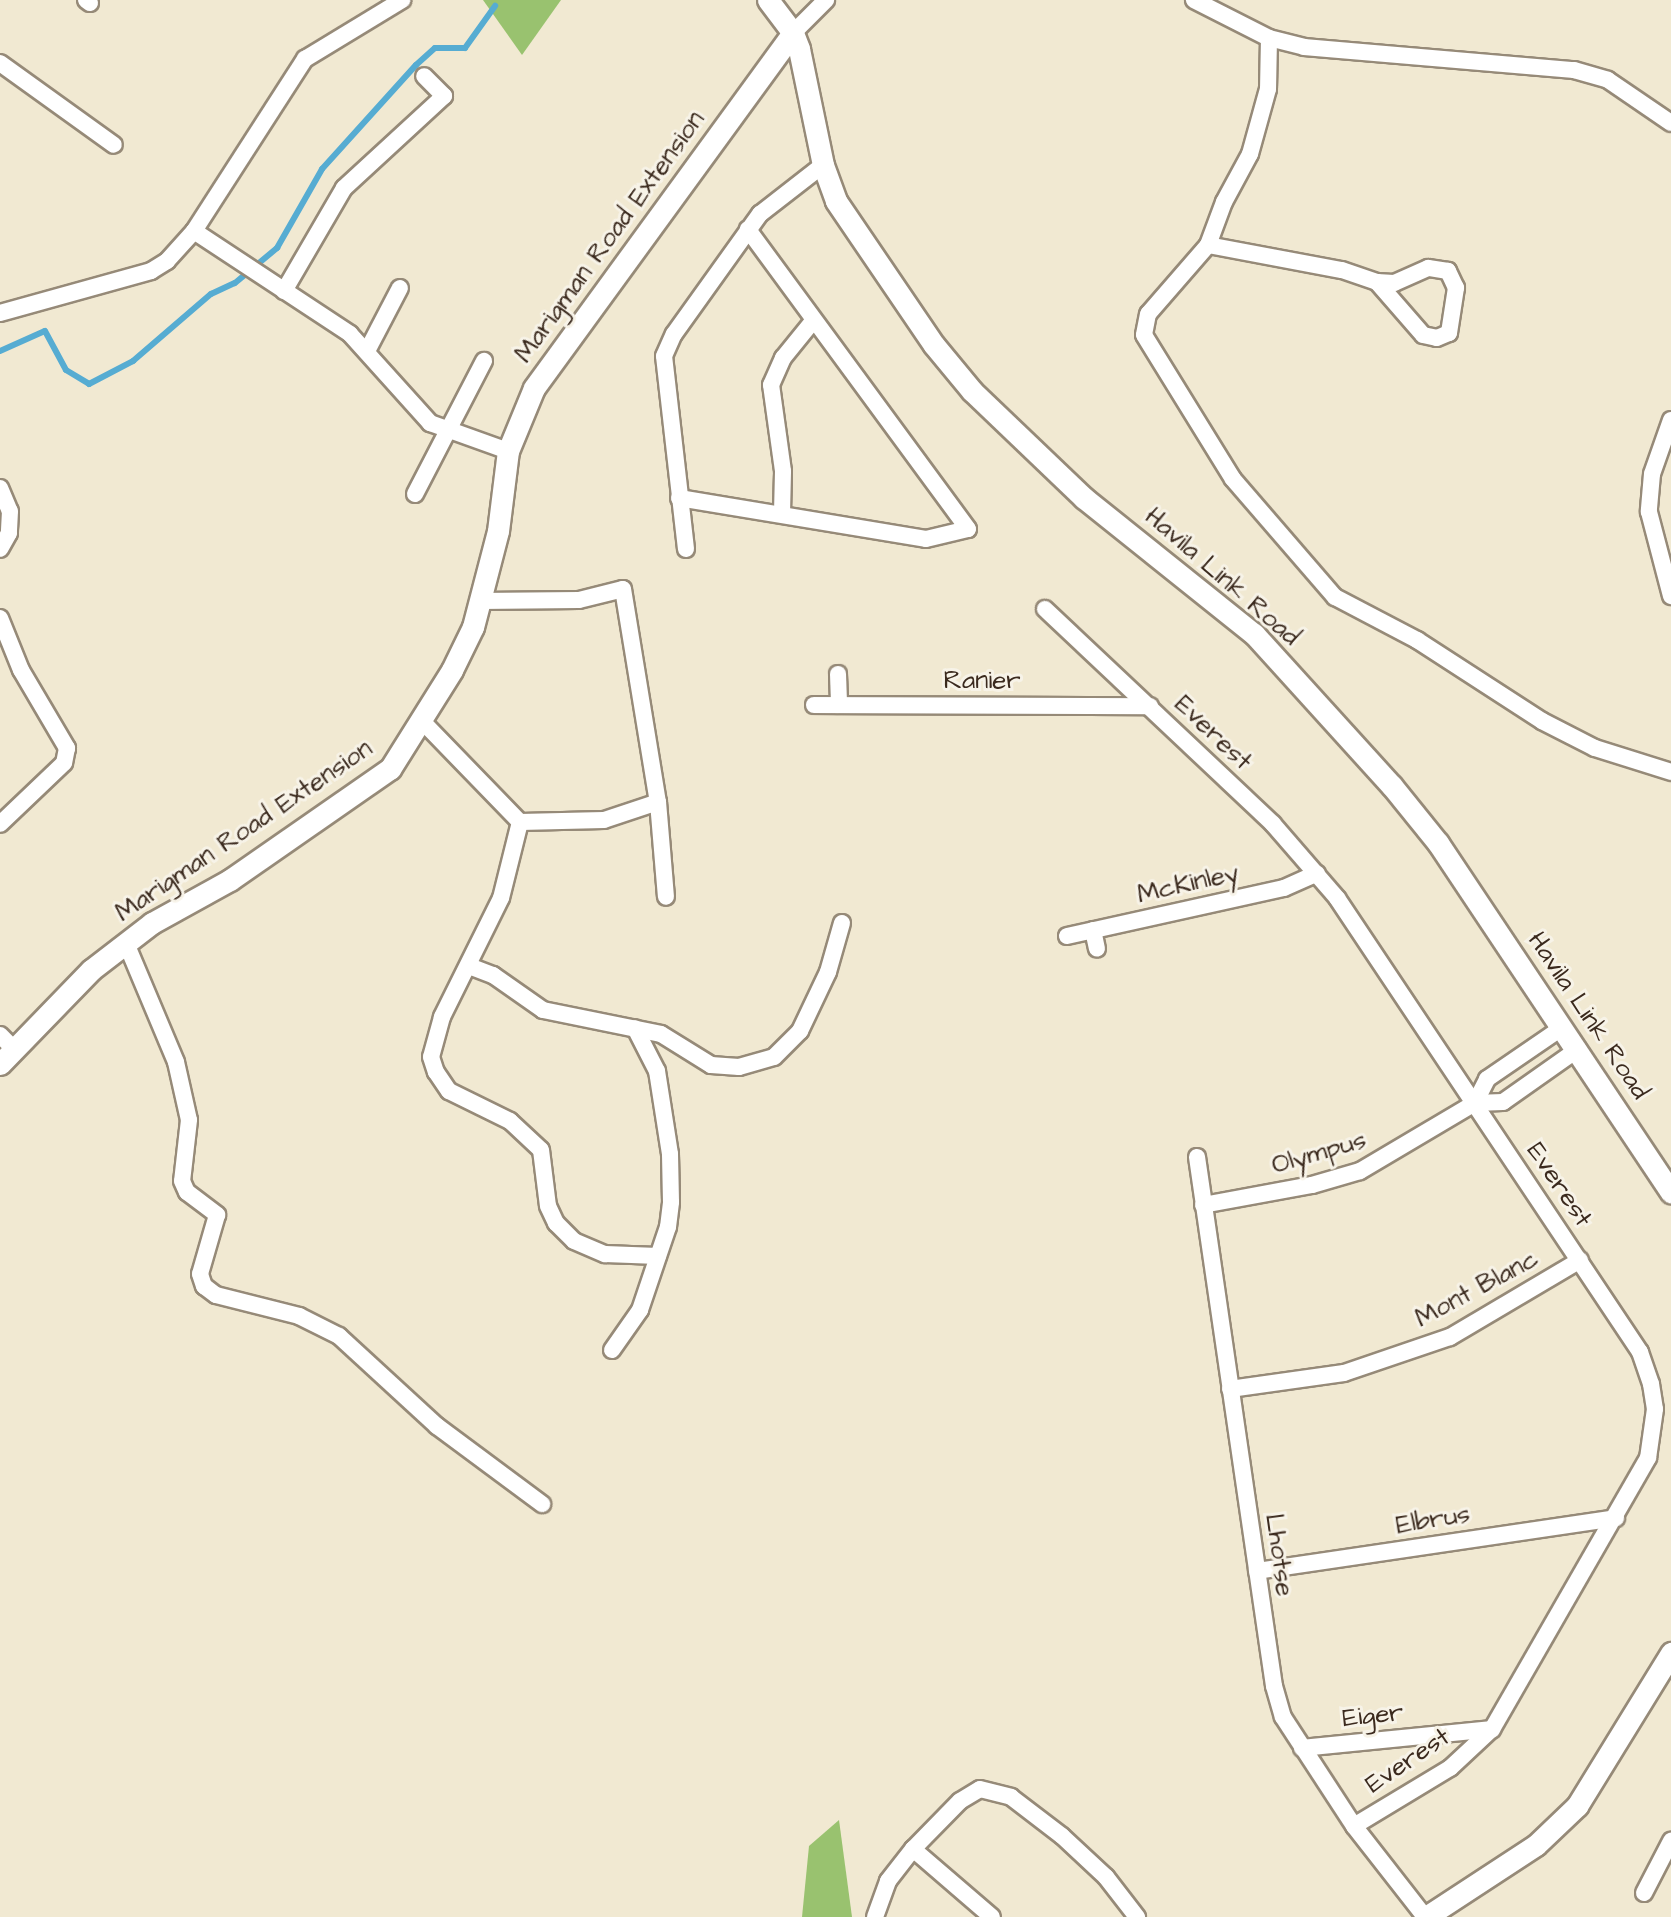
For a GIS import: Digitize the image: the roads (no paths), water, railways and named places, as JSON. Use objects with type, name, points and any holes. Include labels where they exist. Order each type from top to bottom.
[{"type":"street","points":[[0,313],[151,271],[167,261],[194,231],[304,59],[402,0]]},
{"type":"street","name":"Havila Link Road","points":[[768,0],[793,33],[809,86],[823,165],[836,201],[858,239],[972,391],[1084,498],[1254,634],[1438,843],[1578,1049],[1671,1193]]},
{"type":"street","points":[[793,33],[825,0]]},
{"type":"street","points":[[1194,0],[1269,38],[1304,47],[1574,70],[1608,80],[1671,123]]},
{"type":"street","name":"Marigman Road Extension","points":[[5,1050],[126,943],[230,880],[390,769],[422,721],[457,659],[480,601],[498,531],[508,451],[551,360],[793,33]]},
{"type":"street","points":[[1269,38],[1268,89],[1260,128],[1209,245],[1147,314],[1144,335],[1233,479],[1335,597],[1417,640],[1542,721],[1595,747],[1671,772]]},
{"type":"street","points":[[0,63],[114,145]]},
{"type":"street","points":[[284,291],[344,188],[444,96],[424,76]]},
{"type":"street","points":[[685,550],[664,356],[674,334],[748,229],[780,194],[823,165]]},
{"type":"street","points":[[679,498],[926,539],[968,529],[748,229]]},
{"type":"street","points":[[194,231],[349,334],[430,423],[447,432],[508,451]]},
{"type":"street","points":[[1209,245],[1342,270],[1377,282],[1394,283],[1428,268],[1448,271],[1456,288],[1449,333],[1437,338],[1423,335],[1377,282]]},
{"type":"street","points":[[367,351],[400,288]]},
{"type":"street","points":[[782,513],[783,471],[771,386],[783,358],[814,321]]},
{"type":"street","points":[[415,494],[484,361]]},
{"type":"street","points":[[1671,420],[1652,474],[1649,512],[1671,596]]},
{"type":"street","points":[[0,488],[10,511],[9,533],[0,549]]},
{"type":"street","points":[[480,601],[579,600],[623,589],[626,631],[658,802],[666,897]]},
{"type":"street","name":"Everest","points":[[1045,609],[1273,824],[1354,920],[1640,1352],[1656,1409],[1648,1458],[1616,1518],[1492,1729],[1450,1768],[1354,1826]]},
{"type":"street","points":[[0,618],[21,670],[67,748],[65,763],[0,824]]},
{"type":"street","points":[[838,674],[839,705]]},
{"type":"street","name":"Ranier","points":[[814,705],[1150,706]]},
{"type":"street","points":[[422,721],[520,822],[604,820],[658,802]]},
{"type":"street","points":[[520,822],[501,898],[442,1017],[431,1057],[436,1072],[449,1091],[510,1121],[541,1150],[548,1206],[574,1241],[605,1254],[658,1255]]},
{"type":"street","name":"McKinley","points":[[1067,936],[1284,888],[1317,873]]},
{"type":"street","points":[[469,966],[493,975],[543,1010],[661,1034],[711,1065],[739,1067],[774,1056],[800,1031],[828,972],[842,923]]},
{"type":"street","points":[[1093,930],[1097,949]]},
{"type":"street","points":[[126,943],[176,1062],[188,1120],[182,1181],[187,1192],[217,1215],[200,1274],[204,1286],[216,1294],[299,1316],[339,1336],[438,1426],[542,1504]]},
{"type":"street","points":[[1563,1027],[1486,1079],[1475,1103],[1503,1102],[1578,1049]]},
{"type":"street","points":[[612,1350],[640,1310],[670,1214],[670,1154],[657,1070],[635,1028]]},
{"type":"street","name":"Olympus","points":[[1203,1205],[1311,1185],[1360,1171],[1475,1103]]},
{"type":"street","name":"Lhotse","points":[[1197,1157],[1274,1686],[1283,1717],[1354,1826],[1425,1917]]},
{"type":"street","name":"Mont Blanc","points":[[1230,1389],[1344,1373],[1450,1337],[1580,1260]]},
{"type":"street","name":"Elbrus","points":[[1257,1572],[1616,1518]]},
{"type":"street","points":[[1425,1917],[1536,1845],[1577,1806],[1671,1653]]},
{"type":"street","name":"Eiger","points":[[1302,1748],[1492,1729]]},
{"type":"street","points":[[875,1917],[888,1881],[913,1849],[960,1801],[980,1789],[1011,1797],[1106,1877],[1137,1917]]},
{"type":"street","points":[[1644,1893],[1671,1841]]},
{"type":"street","points":[[913,1849],[992,1917]]},
{"type":"waterway","points":[[0,351],[45,331],[66,370],[89,384],[133,361],[211,294],[235,283],[277,248],[322,169],[416,65],[435,48],[465,48],[495,6]]}]
